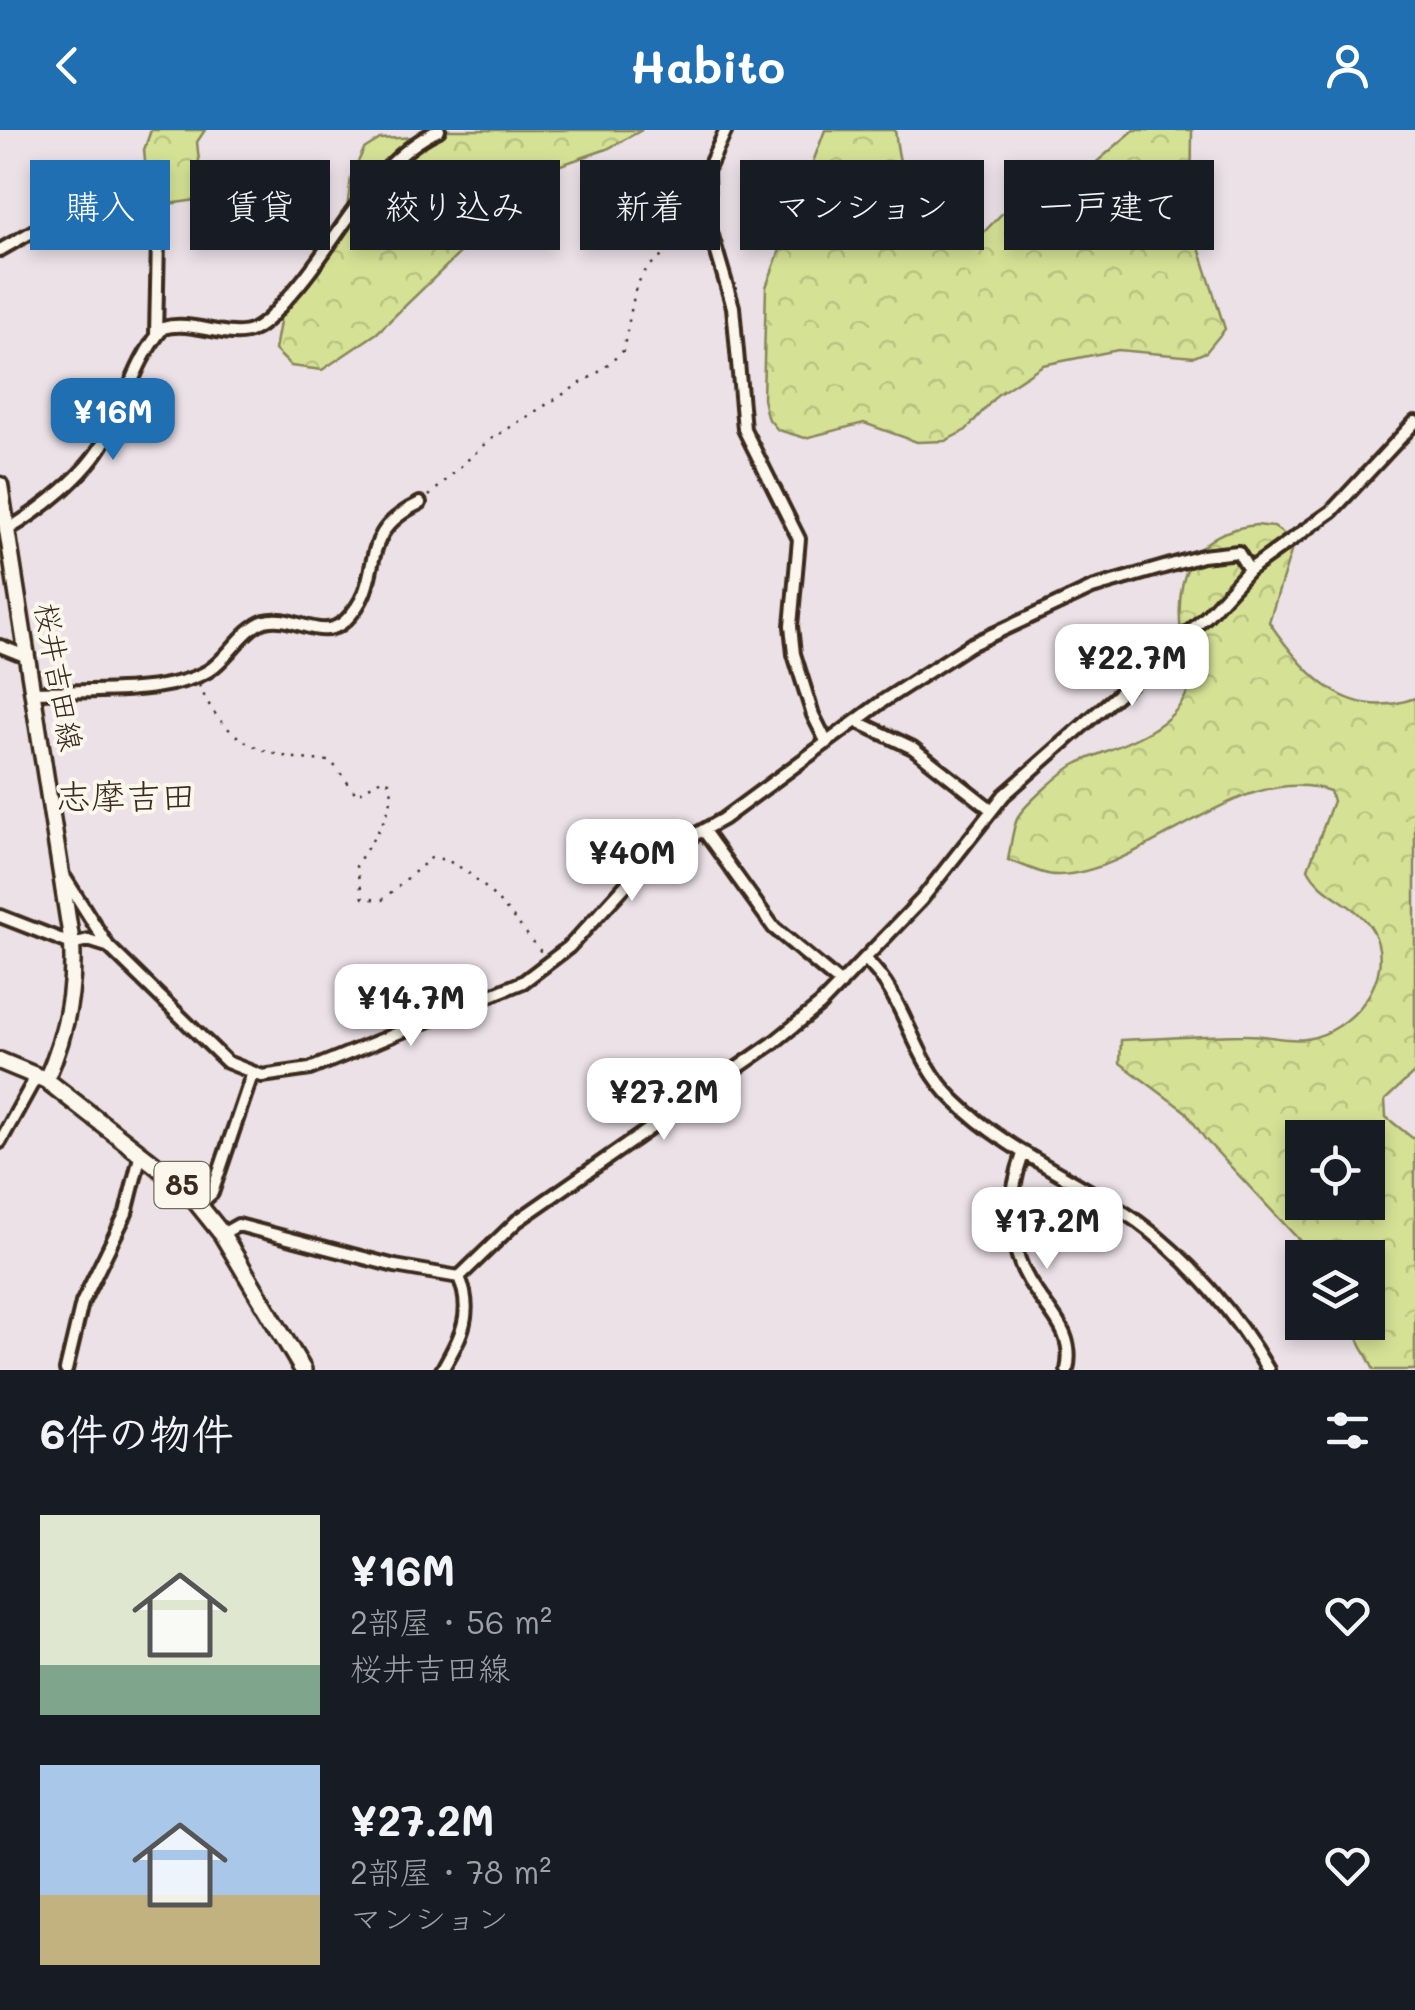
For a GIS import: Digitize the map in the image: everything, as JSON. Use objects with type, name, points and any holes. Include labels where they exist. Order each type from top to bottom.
[{"type":"main road","name":"桜井吉田線","points":[[0,484],[72,944],[71,999],[64,1032],[42,1077]]},
{"type":"main road","name":"85","points":[[0,1062],[42,1077],[141,1152],[200,1204],[222,1234],[302,1370]]},
{"type":"street","points":[[7,530],[73,477],[102,446],[163,328],[176,324],[242,333],[253,330],[298,286],[393,162],[440,130]]},
{"type":"street","points":[[712,160],[726,130]]},
{"type":"street","points":[[0,250],[53,220],[146,223],[158,239],[156,337]]},
{"type":"street","points":[[716,250],[733,307],[744,429],[799,540],[791,626],[794,654],[813,715],[827,743]]},
{"type":"street","points":[[459,1277],[518,1221],[773,1043],[841,984],[922,900],[992,810],[1206,617],[1249,570],[1332,511],[1415,422]]},
{"type":"street","points":[[32,692],[165,685],[195,677],[228,656],[263,622],[275,620],[322,631],[336,628],[366,592],[378,538],[394,516],[420,503]]},
{"type":"street","points":[[200,1204],[212,1193],[252,1075],[290,1074],[338,1059],[498,995],[551,963],[629,876],[704,831],[856,721],[970,645],[1092,588],[1228,551],[1244,557],[1249,570]]},
{"type":"street","points":[[0,646],[26,656]]},
{"type":"street","points":[[856,721],[913,748],[992,810]]},
{"type":"street","points":[[704,831],[774,928],[841,984]]},
{"type":"street","name":"桜井吉田線","points":[[64,878],[108,946],[208,1046],[252,1075]]},
{"type":"street","points":[[0,916],[72,944],[88,940],[108,946]]},
{"type":"street","points":[[866,960],[886,979],[915,1049],[940,1086],[1024,1154],[1149,1230],[1237,1322],[1268,1370]]},
{"type":"street","points":[[0,1142],[42,1077]]},
{"type":"street","points":[[66,1370],[82,1303],[126,1213],[141,1152]]},
{"type":"street","points":[[1024,1154],[1011,1234],[1030,1283],[1064,1332],[1067,1370]]},
{"type":"street","points":[[222,1234],[238,1225],[395,1266],[459,1277]]},
{"type":"street","points":[[442,1370],[466,1324],[467,1306],[459,1277]]},
{"type":"path","points":[[420,503],[488,441],[602,370],[623,351],[636,286],[648,267],[671,250]]},
{"type":"path","points":[[195,677],[218,724],[236,736],[288,760],[330,762],[356,795],[380,779],[390,782],[393,790],[388,810],[356,866],[364,898],[382,900],[432,858],[448,859],[486,889],[551,963]]},
{"type":"green space","points":[[151,130],[205,130],[197,142],[199,160],[190,160],[190,201],[170,204],[170,160],[145,160]]},
{"type":"green space","points":[[444,130],[642,130],[607,149],[560,165],[560,160],[359,160],[364,149],[380,139],[418,137]]},
{"type":"green space","points":[[825,130],[895,130],[900,160],[814,160]]},
{"type":"green space","points":[[1134,130],[1192,130],[1192,160],[1099,160]]},
{"type":"green space","points":[[350,185],[350,250],[463,250],[377,333],[322,370],[291,366],[275,350],[281,316],[345,226]]},
{"type":"green space","points":[[1004,211],[1004,250],[1200,250],[1225,329],[1206,352],[1194,357],[1118,350],[1043,365],[997,395],[966,430],[945,441],[917,442],[864,423],[805,438],[778,430],[767,417],[763,399],[766,287],[780,250],[984,250],[984,232]]},
{"type":"green space","points":[[1256,525],[1274,527],[1288,537],[1291,552],[1269,622],[1297,659],[1348,698],[1368,704],[1391,704],[1415,698],[1415,1072],[1385,1100],[1386,1117],[1415,1140],[1415,1370],[1374,1370],[1359,1340],[1385,1340],[1385,1240],[1299,1240],[1205,1139],[1186,1112],[1120,1063],[1121,1040],[1244,1035],[1306,1039],[1340,1026],[1366,999],[1379,966],[1379,948],[1373,931],[1358,913],[1322,887],[1308,869],[1333,801],[1330,791],[1296,786],[1262,790],[1092,869],[1053,875],[1008,860],[1019,815],[1046,787],[1076,764],[1153,729],[1178,708],[1189,682],[1180,619],[1184,580],[1200,549],[1214,538]]},
{"type":"district","name":"志摩吉田","points":[[126,797]]}]
